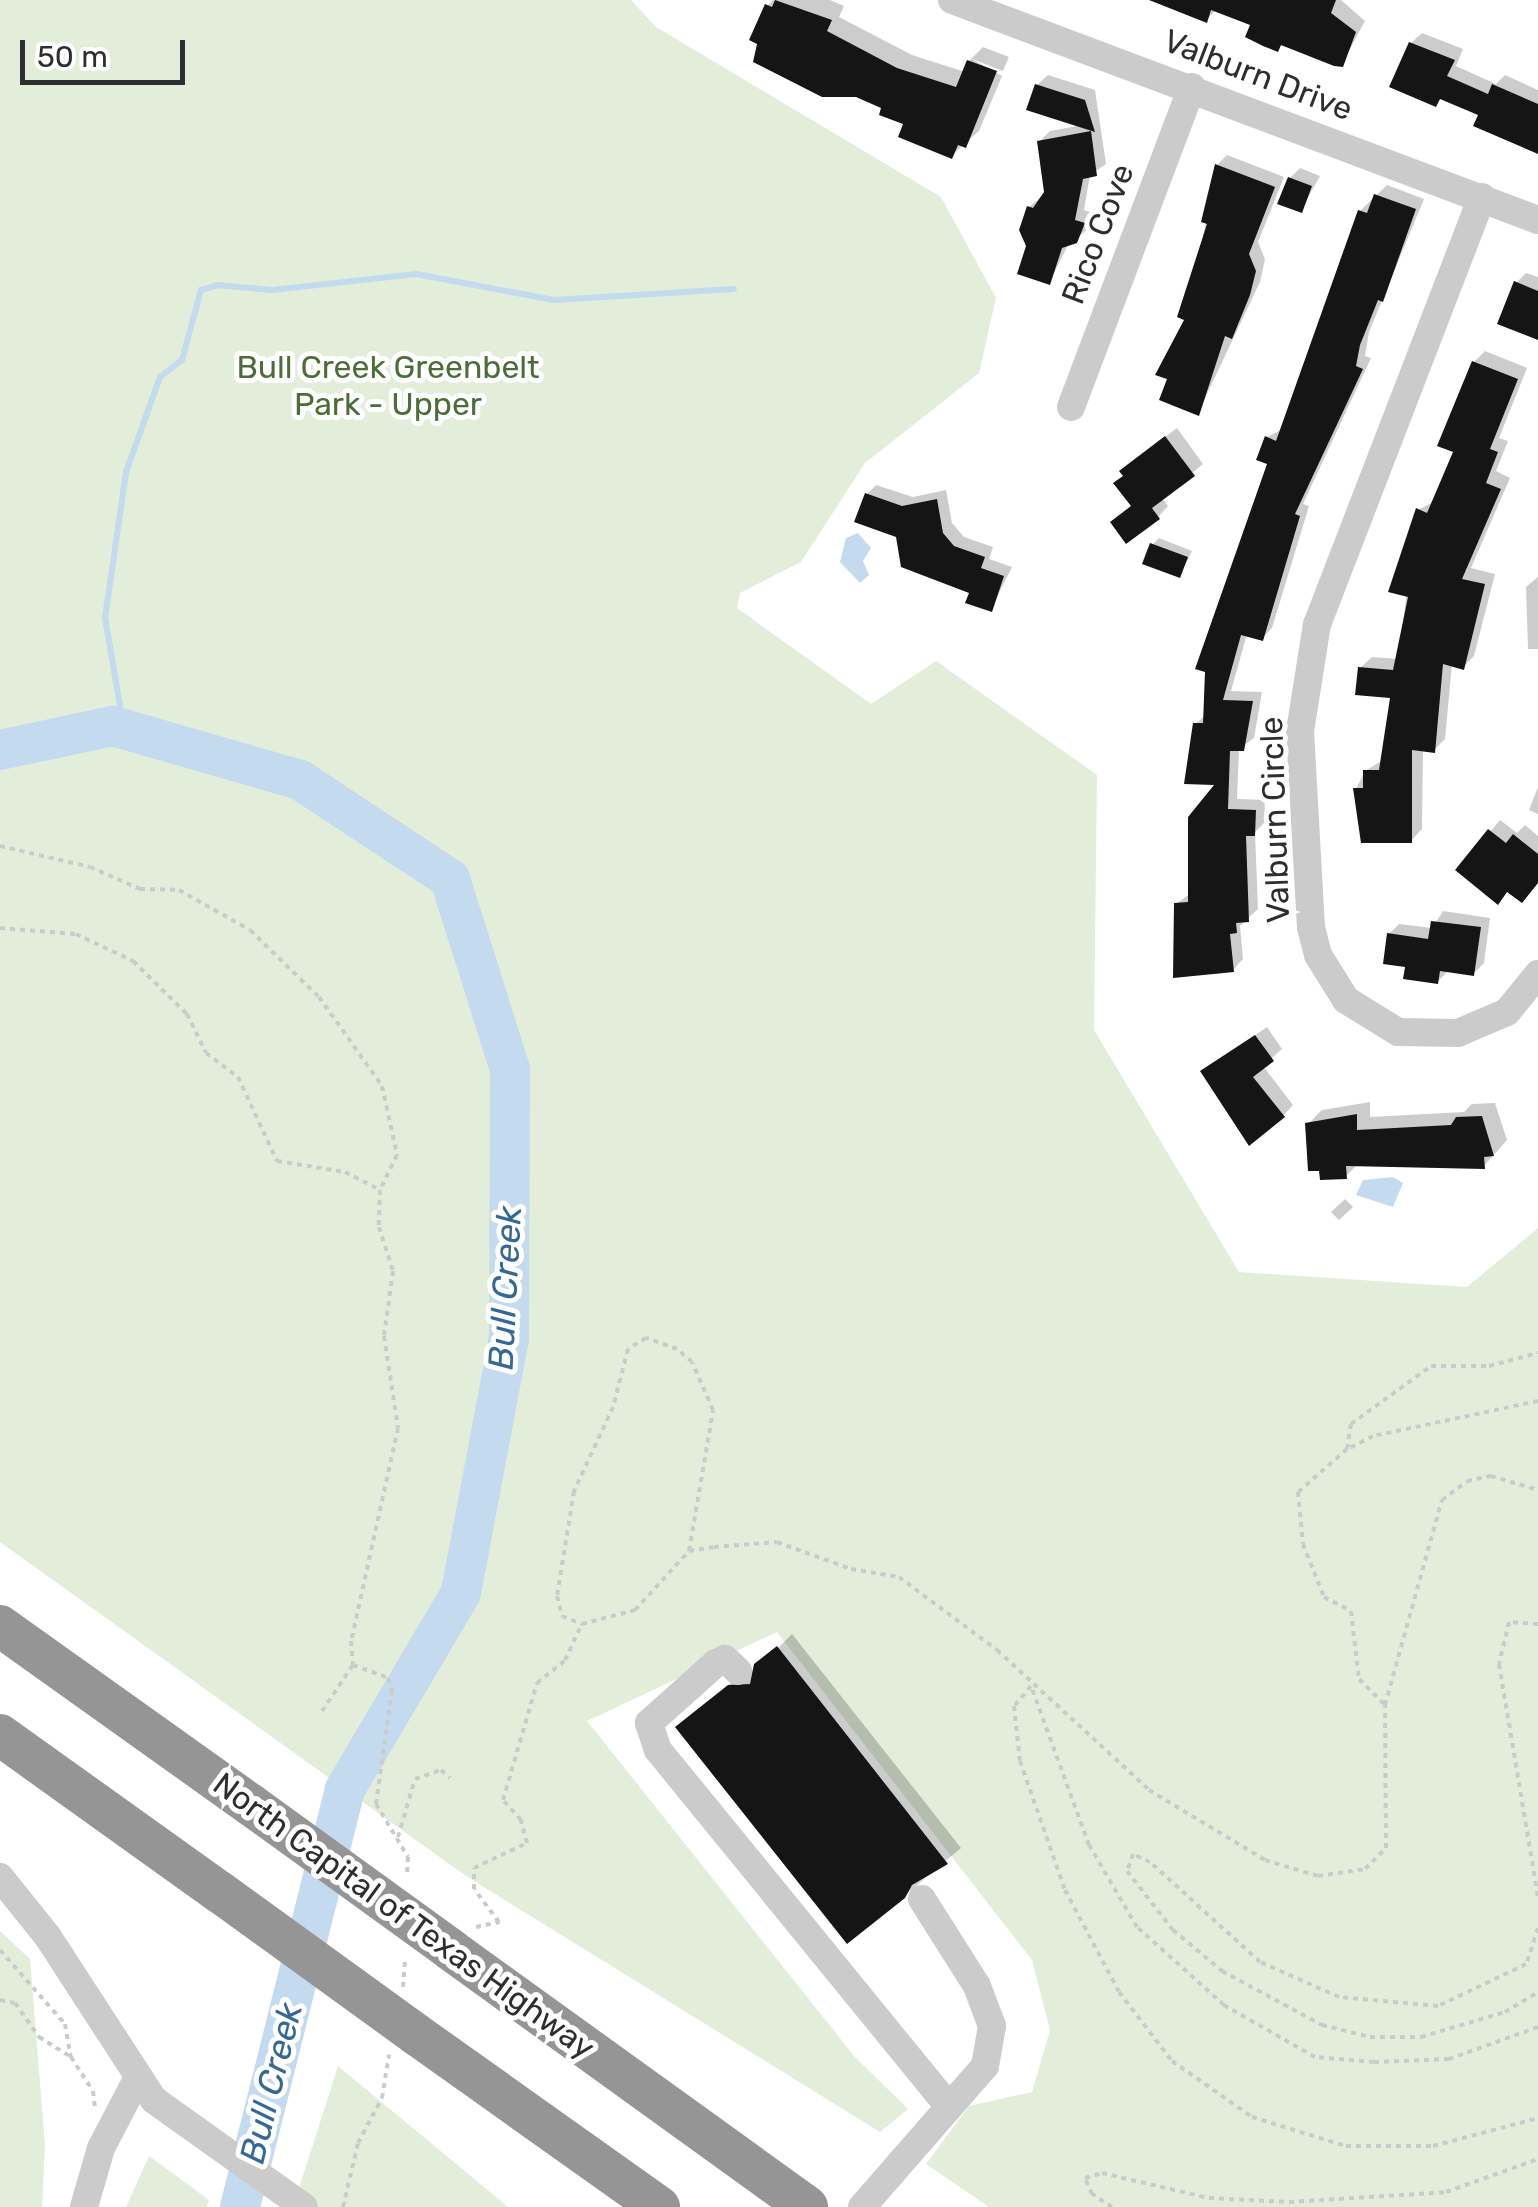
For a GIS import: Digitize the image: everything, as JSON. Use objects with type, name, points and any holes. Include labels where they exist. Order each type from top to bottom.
[{"type":"highway","name":"North Capital of Texas Highway","points":[[0,1626],[251,1805],[462,1938],[807,2207]]},
{"type":"highway","points":[[0,1735],[402,2029],[659,2207]]},
{"type":"street","name":"Valburn Drive","points":[[952,0],[1538,220]]},
{"type":"street","name":"Rico Cove","points":[[1071,407],[1192,87]]},
{"type":"street","name":"Valburn Circle","points":[[1482,197],[1318,624],[1300,731],[1311,926],[1318,956],[1346,1000],[1398,1032],[1458,1033],[1506,1012],[1538,974]]},
{"type":"street","points":[[738,1671],[726,1660],[716,1663],[649,1723],[658,1750],[948,2104]]},
{"type":"street","points":[[0,1877],[48,1936],[137,2079],[191,2130],[304,2207]]},
{"type":"street","points":[[862,2207],[984,2066],[992,2026],[977,1986],[922,1899]]},
{"type":"street","points":[[84,2207],[98,2157],[137,2079]]},
{"type":"path","points":[[0,846],[90,868],[140,889],[178,890],[250,930],[288,962],[356,1043],[382,1086],[397,1156],[380,1190],[379,1228],[393,1272],[384,1336],[398,1428],[351,1641],[353,1665],[322,1711]]},
{"type":"path","points":[[0,928],[76,934],[132,961],[187,1014],[206,1052],[238,1077],[277,1160],[344,1172],[380,1190]]},
{"type":"path","points":[[646,1338],[692,1362],[713,1410],[688,1551],[636,1610],[582,1624],[562,1616],[556,1596],[574,1491],[613,1407],[628,1349],[646,1338]]},
{"type":"path","points":[[1346,1449],[1351,1424],[1431,1366],[1489,1366],[1538,1353]]},
{"type":"path","points":[[1385,1705],[1359,1679],[1351,1611],[1324,1597],[1303,1544],[1298,1492],[1346,1449],[1374,1436],[1538,1400]]},
{"type":"path","points":[[688,1551],[777,1542],[852,1569],[899,1577],[997,1650],[1030,1686],[1149,1790],[1264,1860],[1318,1876],[1366,1868],[1386,1848],[1385,1705],[1442,1500],[1467,1480],[1491,1476],[1538,1490]]},
{"type":"path","points":[[1538,1624],[1509,1622],[1499,1664],[1538,1898]]},
{"type":"path","points":[[462,1938],[499,1922],[474,1888],[474,1868],[527,1844],[521,1820],[503,1800],[537,1683],[564,1660],[582,1624]]},
{"type":"path","points":[[353,1665],[388,1678],[392,1690],[376,1804],[408,1857],[406,1895]]},
{"type":"path","points":[[1030,1686],[1089,1845],[1137,1927],[1224,2005],[1315,2056],[1374,2062],[1449,2059],[1538,2027]]},
{"type":"path","points":[[1030,1686],[1014,1706],[1013,1725],[1065,1890],[1119,1992],[1172,2061],[1252,2117],[1346,2146],[1433,2146],[1538,2118]]},
{"type":"path","points":[[399,1841],[415,1778],[441,1770],[450,1778]]},
{"type":"path","points":[[1538,1928],[1526,1964],[1438,2006],[1339,1997],[1260,1962],[1150,1862],[1133,1854],[1127,1870],[1172,1930],[1222,1971],[1322,2025],[1370,2037],[1421,2037],[1504,2012],[1538,1992]]},
{"type":"path","points":[[0,1950],[66,2024],[71,2057],[93,2091],[98,2157]]},
{"type":"path","points":[[342,2207],[358,2143],[382,2098],[402,2029],[405,1952]]},
{"type":"path","points":[[0,2000],[15,2003],[38,2036],[71,2057]]},
{"type":"path","points":[[1112,2207],[1092,2194],[1085,2178],[1102,2173],[1209,2198],[1289,2202],[1446,2192],[1538,2159]]},
{"type":"green space","name":"Bull Creek Greenbelt Park - Upper","points":[[0,0],[631,0],[656,27],[941,197],[996,298],[979,373],[865,463],[801,562],[740,593],[737,608],[871,704],[936,661],[1097,775],[1094,1030],[1239,1272],[1467,1287],[1538,1228],[1538,2207],[989,2207],[926,2164],[969,2106],[1032,2092],[1050,2030],[1032,1960],[777,1632],[587,1721],[855,2057],[908,2109],[880,2132],[466,1876],[0,1542]]},
{"type":"green space","points":[[0,1931],[30,1959],[45,2145],[42,2207],[0,2207]]},
{"type":"green space","points":[[338,2066],[508,2207],[293,2207]]},
{"type":"green space","points":[[149,2156],[209,2200],[207,2207],[126,2207]]},
{"type":"water","points":[[858,533],[871,548],[863,561],[869,575],[860,583],[840,562],[846,538]]},
{"type":"water","points":[[1393,1177],[1403,1183],[1393,1207],[1356,1195],[1363,1180]]},
{"type":"building","points":[[775,0],[832,20],[827,31],[897,68],[956,87],[967,60],[997,71],[966,148],[958,145],[952,159],[898,137],[903,124],[879,115],[881,108],[856,97],[822,97],[753,62],[757,44],[749,40],[765,4],[772,7]]},
{"type":"building","points":[[1149,0],[1336,0],[1331,13],[1356,32],[1343,67],[1334,66],[1281,45],[1278,52],[1263,46],[1245,37],[1250,25],[1211,10],[1207,23]]},
{"type":"building","points":[[1409,42],[1455,60],[1447,76],[1488,94],[1492,84],[1538,104],[1538,154],[1473,126],[1478,115],[1440,99],[1436,107],[1389,87]]},
{"type":"building","points":[[1035,84],[1085,100],[1095,132],[1026,110]]},
{"type":"building","points":[[1091,131],[1097,176],[1083,179],[1075,220],[1085,223],[1077,243],[1062,248],[1050,285],[1017,274],[1026,246],[1019,230],[1027,206],[1033,208],[1044,192],[1037,141]]},
{"type":"building","points":[[1215,164],[1275,187],[1249,254],[1256,271],[1250,295],[1232,339],[1225,336],[1199,416],[1159,400],[1167,379],[1155,375],[1184,320],[1177,317],[1207,224],[1201,222]]},
{"type":"building","points":[[1288,177],[1312,186],[1302,213],[1277,204]]},
{"type":"building","points":[[1374,194],[1416,209],[1383,302],[1378,300],[1360,345],[1356,366],[1363,369],[1295,514],[1300,516],[1263,641],[1241,635],[1223,700],[1253,701],[1244,751],[1230,751],[1228,809],[1256,810],[1255,836],[1246,836],[1249,922],[1236,923],[1237,933],[1230,934],[1234,972],[1173,978],[1174,903],[1188,902],[1188,817],[1214,785],[1184,784],[1193,723],[1203,723],[1205,672],[1195,669],[1267,464],[1256,460],[1265,436],[1276,441],[1358,210],[1367,213]]},
{"type":"building","points":[[1514,281],[1538,291],[1538,340],[1497,324]]},
{"type":"building","points":[[1472,361],[1518,379],[1490,449],[1498,452],[1486,483],[1501,489],[1462,579],[1485,584],[1464,670],[1443,664],[1435,753],[1412,750],[1412,843],[1361,843],[1353,788],[1363,788],[1363,770],[1379,770],[1390,698],[1355,695],[1358,667],[1393,670],[1408,597],[1388,592],[1416,508],[1427,513],[1453,452],[1437,446]]},
{"type":"building","points":[[1165,436],[1195,476],[1152,508],[1160,519],[1126,544],[1110,522],[1131,506],[1113,483],[1123,476],[1119,471]]},
{"type":"building","points":[[865,493],[902,506],[937,499],[943,533],[954,546],[985,557],[981,568],[1004,576],[992,612],[965,603],[969,593],[901,567],[896,537],[854,522]]},
{"type":"building","points":[[1150,543],[1188,557],[1180,578],[1142,564]]},
{"type":"building","points":[[1488,829],[1506,843],[1513,834],[1538,854],[1538,883],[1522,903],[1507,892],[1498,905],[1455,870]]},
{"type":"building","points":[[1431,921],[1481,927],[1474,976],[1440,971],[1438,984],[1403,979],[1405,967],[1383,964],[1387,933],[1428,939]]},
{"type":"building","points":[[1255,1035],[1274,1061],[1253,1077],[1285,1117],[1249,1146],[1200,1071]]},
{"type":"building","points":[[1357,1114],[1357,1130],[1451,1125],[1456,1117],[1482,1116],[1494,1156],[1484,1157],[1485,1169],[1346,1166],[1347,1179],[1320,1180],[1319,1171],[1308,1171],[1305,1123]]},
{"type":"building","points":[[777,1646],[948,1864],[912,1885],[905,1898],[847,1944],[675,1727],[728,1685],[750,1684],[754,1664]]},
{"type":"waterway","points":[[124,729],[105,618],[126,472],[160,377],[182,360],[201,290],[217,285],[272,290],[416,274],[553,300],[734,289]]},
{"type":"waterway","name":"Bull Creek","points":[[0,750],[113,726],[300,780],[450,879],[510,1069],[509,1338],[461,1593],[345,1789],[240,2207]]}]
